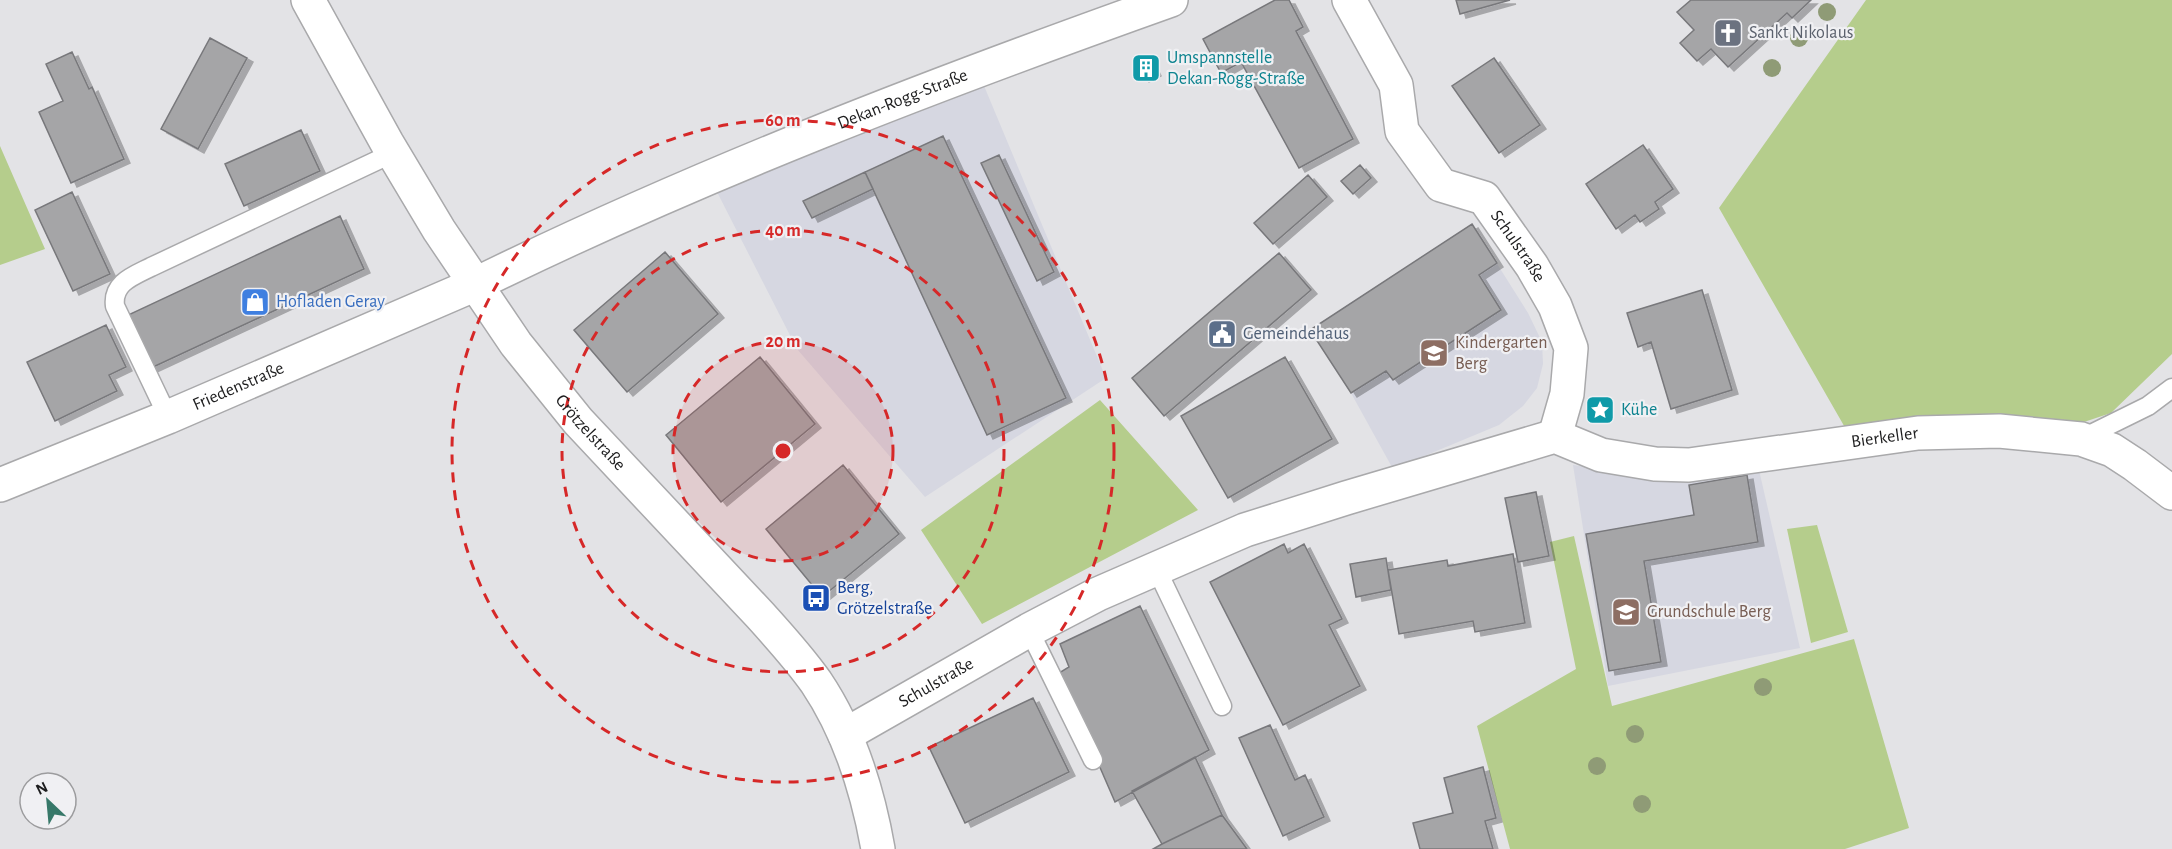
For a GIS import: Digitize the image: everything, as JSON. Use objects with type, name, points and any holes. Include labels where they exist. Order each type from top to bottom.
[{"type":"street","name":"Grötzelstraße","points":[[308,0],[328,40],[439,230],[516,344],[578,421],[788,646],[816,682],[845,735],[871,813],[878,849]]},
{"type":"street","name":"Dekan-Rogg-Straße","points":[[476,284],[695,184],[882,107],[1171,0]]},
{"type":"street","name":"Schulstraße","points":[[845,735],[1029,630],[1098,594],[1245,530],[1556,436],[1567,394],[1571,348],[1555,306],[1532,266],[1484,198],[1441,185],[1402,131],[1396,84],[1349,0]]},
{"type":"street","name":"Friedenstraße","points":[[0,485],[168,417],[476,284]]},
{"type":"street","name":"Bierkeller","points":[[1556,436],[1601,455],[1655,464],[1689,465],[1918,433],[1999,431],[2081,439],[2112,450],[2172,493]]},
{"type":"lane","points":[[168,417],[115,306],[114,298],[119,285],[151,267],[393,153]]},
{"type":"lane","points":[[2081,439],[2148,406],[2172,388]]},
{"type":"lane","points":[[1157,570],[1222,706]]},
{"type":"lane","points":[[1029,630],[1093,760]]},
{"type":"shaded area","points":[[982,81],[1106,378],[925,497],[797,349],[715,188]]},
{"type":"shaded area","name":"Kindergarten Berg","points":[[1472,224],[1528,313],[1542,342],[1543,364],[1537,388],[1523,406],[1499,425],[1393,469],[1351,393],[1310,330]]},
{"type":"shaded area","points":[[1573,465],[1679,480],[1759,470],[1800,648],[1608,686]]},
{"type":"green space","points":[[1866,0],[2172,0],[2172,354],[2111,413],[2072,426],[1847,431],[1719,208]]},
{"type":"green space","points":[[0,146],[45,249],[0,265]]},
{"type":"green space","points":[[1100,400],[1198,510],[982,624],[921,530]]},
{"type":"green space","points":[[1817,525],[1848,632],[1811,643],[1787,529]]},
{"type":"green space","points":[[1574,536],[1612,706],[1854,639],[1909,828],[1845,849],[1510,849],[1477,726],[1576,669],[1550,542]]},
{"type":"building","points":[[1275,0],[1289,0],[1303,27],[1296,31],[1353,139],[1299,168],[1241,62],[1221,73],[1203,39]]},
{"type":"building","points":[[1456,0],[1510,0],[1460,14]]},
{"type":"building","name":"Sankt Nikolaus","points":[[1691,0],[1811,0],[1792,18],[1787,13],[1728,67],[1711,49],[1697,61],[1680,43],[1694,30],[1677,12]]},
{"type":"building","points":[[210,38],[247,58],[198,149],[161,129]]},
{"type":"building","points":[[72,52],[89,89],[92,87],[124,159],[71,183],[39,112],[63,101],[46,64]]},
{"type":"building","points":[[1494,58],[1540,125],[1499,153],[1452,86]]},
{"type":"building","name":"Umspannstelle Dekan-Rogg-Straße","points":[[1149,59],[1155,72],[1143,78],[1136,65]]},
{"type":"building","points":[[301,130],[320,171],[244,206],[225,164]]},
{"type":"building","points":[[943,136],[1066,398],[987,435],[865,172]]},
{"type":"building","points":[[1643,145],[1673,189],[1655,202],[1659,209],[1640,222],[1635,215],[1616,229],[1586,184]]},
{"type":"building","points":[[999,155],[1054,272],[1037,281],[981,163]]},
{"type":"building","points":[[1360,165],[1371,178],[1353,194],[1341,181]]},
{"type":"building","points":[[865,172],[873,189],[812,218],[803,201]]},
{"type":"building","points":[[1308,175],[1327,197],[1273,244],[1254,223]]},
{"type":"building","points":[[72,192],[110,274],[73,291],[35,210]]},
{"type":"building","points":[[340,216],[364,269],[151,368],[126,316]]},
{"type":"building","points":[[1472,224],[1497,263],[1479,275],[1501,310],[1393,380],[1386,371],[1351,393],[1310,330]]},
{"type":"building","points":[[665,252],[718,314],[627,392],[574,330]]},
{"type":"building","name":"Gemeindehaus","points":[[1279,253],[1311,290],[1164,416],[1132,378]]},
{"type":"building","points":[[1702,290],[1732,390],[1671,409],[1651,342],[1638,347],[1627,313]]},
{"type":"building","points":[[106,325],[126,367],[109,375],[117,391],[55,421],[27,362]]},
{"type":"building","points":[[760,357],[815,424],[721,502],[666,435]]},
{"type":"building","points":[[1285,357],[1332,439],[1228,498],[1181,416]]},
{"type":"building","points":[[843,465],[899,534],[822,597],[766,529]]},
{"type":"building","name":"Grundschule Berg","points":[[1747,475],[1758,542],[1644,561],[1661,662],[1609,671],[1586,534],[1694,515],[1689,485]]},
{"type":"building","points":[[1536,492],[1549,556],[1518,562],[1505,498]]},
{"type":"building","points":[[1284,544],[1288,553],[1304,544],[1342,619],[1329,625],[1360,686],[1283,725],[1210,582]]},
{"type":"building","points":[[1513,554],[1525,623],[1475,632],[1473,621],[1399,634],[1388,570],[1447,560],[1448,566]]},
{"type":"building","points":[[1386,558],[1391,590],[1356,597],[1350,564]]},
{"type":"building","points":[[1140,606],[1209,750],[1115,802],[1059,673],[1069,667],[1060,644]]},
{"type":"building","points":[[1033,698],[1069,772],[965,823],[929,747]]},
{"type":"building","points":[[1270,725],[1295,780],[1305,775],[1324,817],[1283,836],[1239,738]]},
{"type":"building","points":[[1195,757],[1222,815],[1162,844],[1132,791]]},
{"type":"building","points":[[1483,767],[1496,818],[1485,821],[1493,849],[1420,849],[1413,823],[1453,813],[1444,778]]},
{"type":"building","points":[[1222,815],[1247,849],[1153,849],[1162,844]]},
{"type":"place","name":"Sankt Nikolaus","points":[[1728,33]]},
{"type":"place","name":"Umspannstelle Dekan-Rogg-Straße","points":[[1146,68]]},
{"type":"place","name":"Hofladen Geray","points":[[255,302]]},
{"type":"place","name":"Gemeindehaus","points":[[1222,334]]},
{"type":"place","name":"Kindergarten Berg","points":[[1434,353]]},
{"type":"place","name":"Kühe","points":[[1600,410]]},
{"type":"place","name":"Berg, Grötzelstraße","points":[[816,598]]},
{"type":"place","name":"Grundschule Berg","points":[[1626,612]]}]
